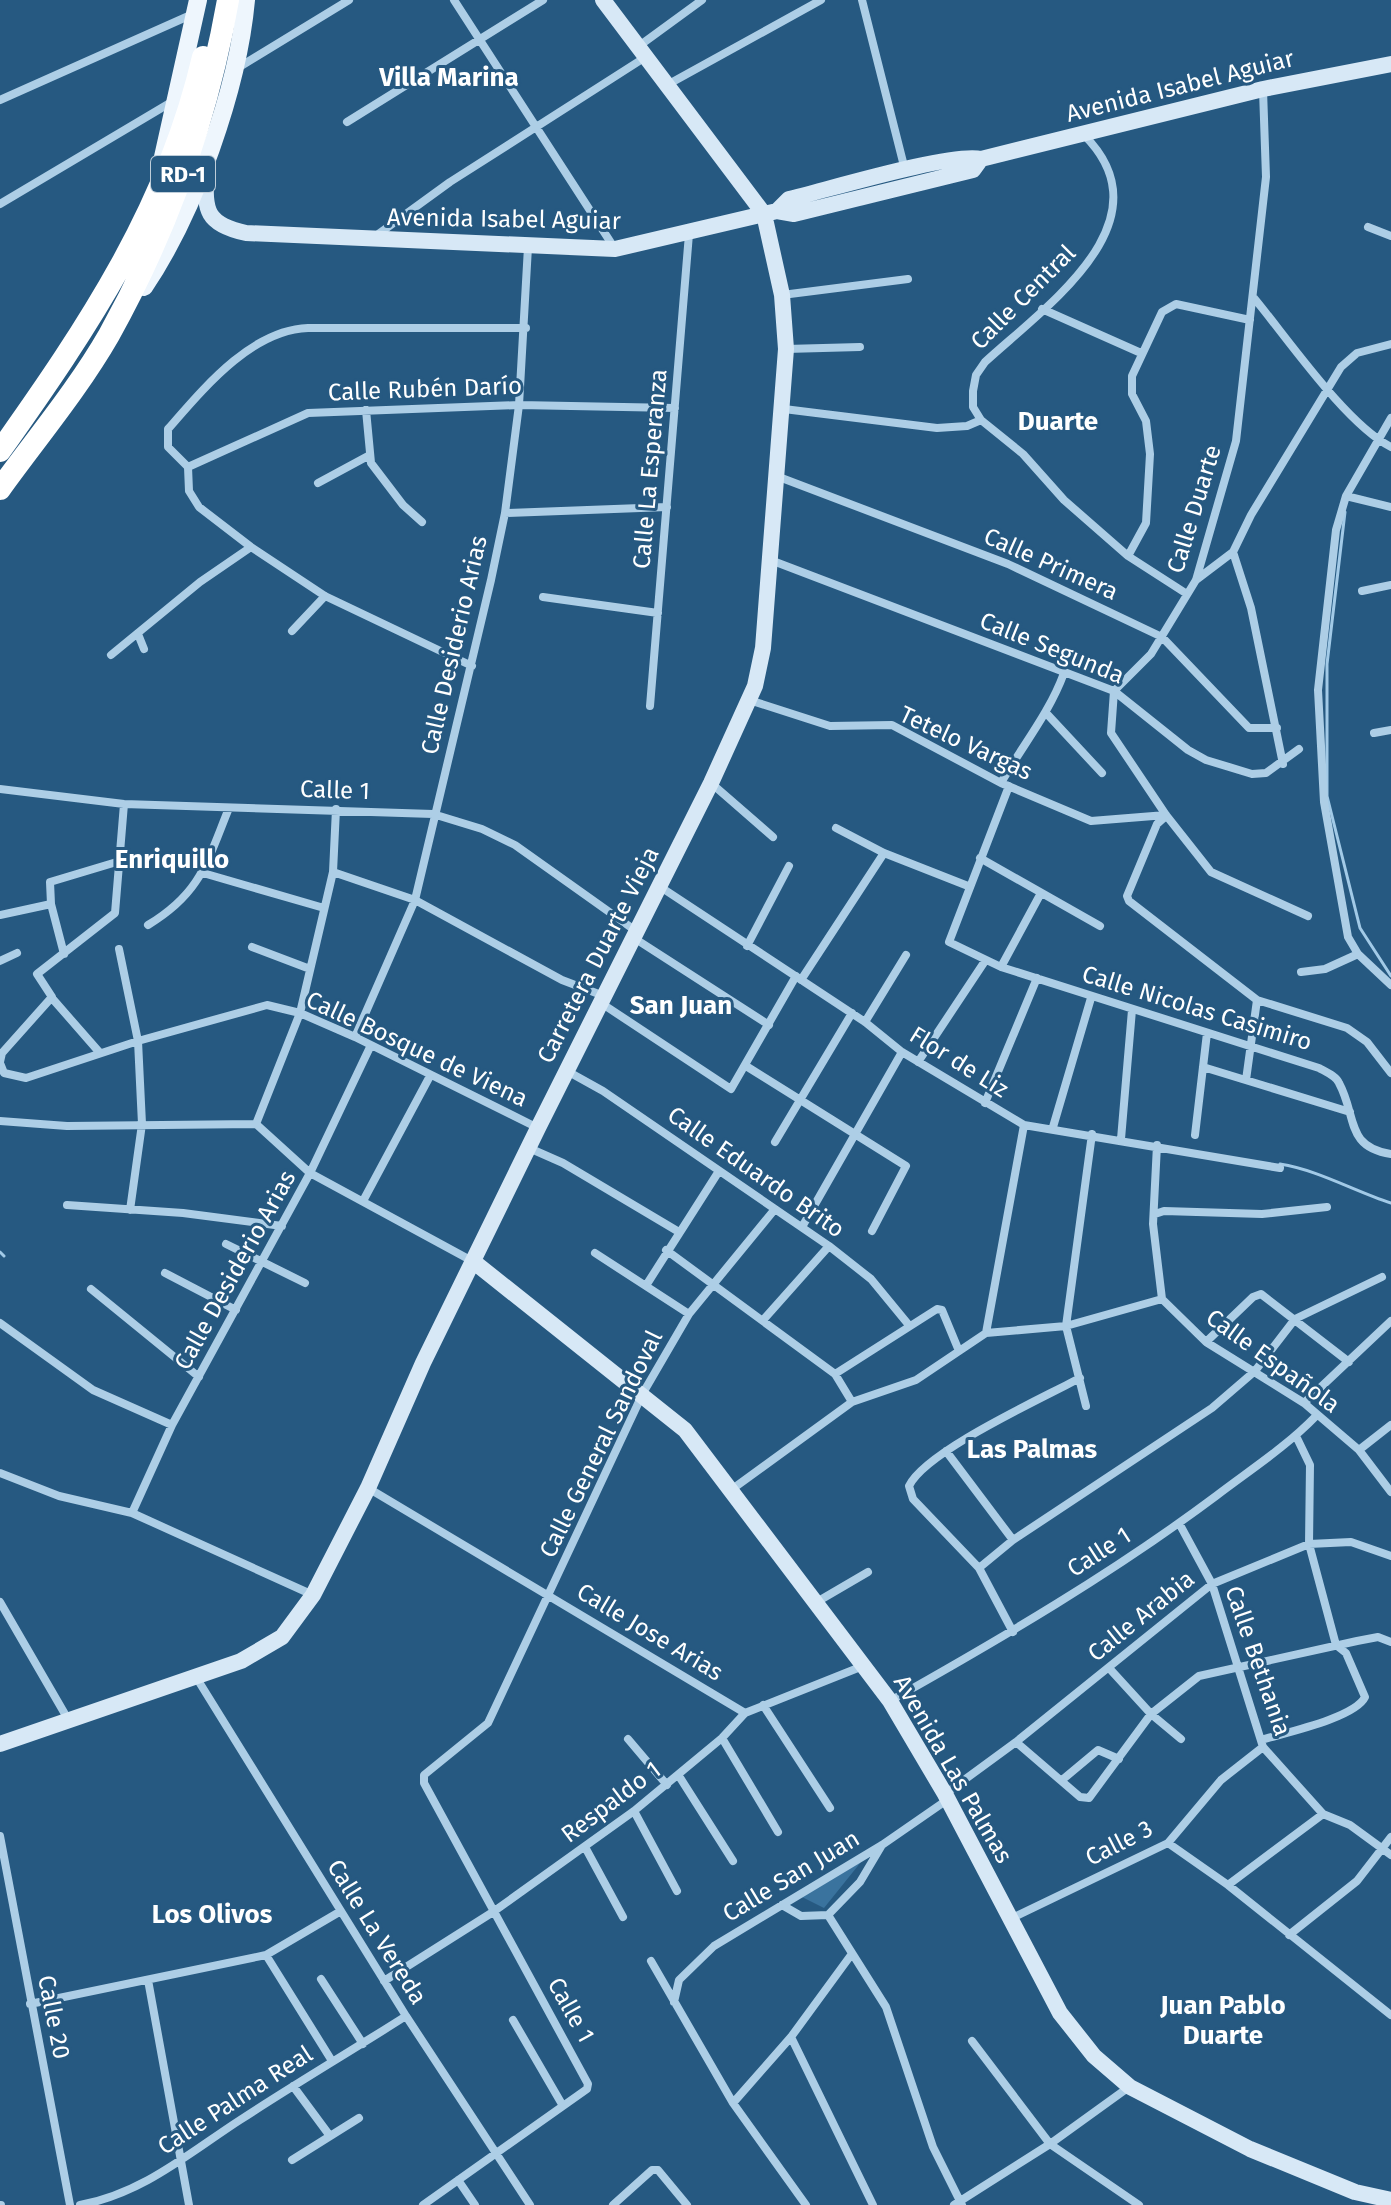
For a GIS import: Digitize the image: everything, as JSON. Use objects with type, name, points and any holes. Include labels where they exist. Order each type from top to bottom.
[{"type":"highway","name":"RD-1","points":[[0,489],[107,338],[164,226],[242,2]]},
{"type":"highway","name":"RD-1","points":[[0,451],[84,333],[116,279],[155,199],[193,97],[200,3]]},
{"type":"main road","name":"Carretera Duarte Vieja","points":[[1,1741],[69,1722],[241,1661],[282,1637],[313,1595],[368,1488],[423,1363],[538,1128],[711,783],[748,700],[763,648],[784,409],[786,349],[770,212],[603,0]]},
{"type":"main road","points":[[107,338],[147,284],[175,233],[206,163],[232,71],[242,2]]},
{"type":"main road","points":[[155,199],[200,3]]},
{"type":"main road","name":"Avenida Isabel Aguiar","points":[[206,163],[208,212],[214,221],[227,229],[265,235],[615,249],[689,234],[770,212],[794,214],[907,178],[973,170],[981,159],[1263,89],[1391,64]]},
{"type":"main road","name":"Avenida Las Palmas","points":[[474,1262],[643,1393],[685,1430],[890,1701],[946,1797],[1060,2013],[1094,2056],[1130,2087],[1351,2199],[1391,2200]]},
{"type":"street","points":[[232,71],[349,0]]},
{"type":"street","points":[[454,0],[615,249]]},
{"type":"street","points":[[347,122],[543,0]]},
{"type":"street","points":[[369,240],[641,52],[702,0]]},
{"type":"street","points":[[667,85],[821,0]]},
{"type":"street","points":[[862,0],[907,178]]},
{"type":"street","points":[[0,100],[200,3]]},
{"type":"street","name":"Calle Duarte","points":[[1114,691],[1151,654],[1196,580],[1236,441],[1266,177],[1263,89]]},
{"type":"street","points":[[0,204],[176,100]]},
{"type":"street","name":"Calle Central","points":[[981,420],[973,407],[976,375],[985,362],[1042,309],[1101,246],[1111,225],[1115,203],[1112,180],[1100,151],[1083,134]]},
{"type":"street","points":[[1368,227],[1391,236]]},
{"type":"street","name":"Calle La Esperanza","points":[[650,706],[689,234]]},
{"type":"street","name":"Calle Desiderio Arias","points":[[355,1037],[415,900],[433,814],[472,666],[505,513],[526,328],[528,247]]},
{"type":"street","points":[[782,295],[908,279]]},
{"type":"street","points":[[1254,298],[1328,388],[1376,440],[1391,447]]},
{"type":"street","points":[[1128,556],[1146,523],[1149,506],[1149,432],[1131,384],[1141,353],[1162,312],[1172,305],[1250,320]]},
{"type":"street","points":[[1042,309],[1141,353]]},
{"type":"street","points":[[472,666],[325,596],[251,547],[199,507],[189,491],[188,467],[168,447],[168,429],[200,393],[240,358],[280,333],[308,328],[526,328]]},
{"type":"street","points":[[1196,580],[1233,552],[1251,515],[1348,359],[1368,349],[1391,344]]},
{"type":"street","points":[[786,349],[860,347]]},
{"type":"street","name":"Calle Rubén Darío","points":[[188,467],[308,413],[519,405],[675,408]]},
{"type":"street","points":[[784,409],[937,428],[967,426],[981,420],[1023,454],[1064,500],[1128,556],[1187,594]]},
{"type":"street","points":[[366,410],[368,456],[387,486],[422,522]]},
{"type":"street","points":[[1391,418],[1346,496],[1336,530],[1318,690],[1324,802],[1348,937],[1358,954],[1391,985]]},
{"type":"street","points":[[318,483],[368,456]]},
{"type":"street","name":"Calle Primera","points":[[779,477],[1008,564],[1162,637],[1249,728],[1277,728]]},
{"type":"street","points":[[1346,496],[1391,507]]},
{"type":"street","points":[[505,513],[667,507]]},
{"type":"street","points":[[111,655],[200,582],[251,547]]},
{"type":"street","points":[[1233,552],[1251,608],[1283,764]]},
{"type":"street","name":"Calle Segunda","points":[[773,561],[1114,691],[1188,750],[1206,760],[1252,774],[1266,773],[1283,764]]},
{"type":"street","points":[[1362,591],[1391,585]]},
{"type":"street","points":[[292,631],[325,596]]},
{"type":"street","points":[[543,597],[658,613]]},
{"type":"street","points":[[138,634],[144,649]]},
{"type":"street","points":[[836,828],[884,853],[968,886],[1016,754],[1047,714],[1064,673]]},
{"type":"street","points":[[1114,691],[1111,733],[1166,815],[1211,872],[1308,916]]},
{"type":"street","name":"Tetelo Vargas","points":[[748,700],[830,726],[892,725],[1005,784],[1091,821],[1166,815]]},
{"type":"street","points":[[1047,714],[1102,773]]},
{"type":"street","points":[[1374,733],[1391,730]]},
{"type":"street","points":[[1283,764],[1299,749]]},
{"type":"street","points":[[711,783],[773,837]]},
{"type":"street","name":"Calle 1","points":[[0,789],[124,804],[433,814],[482,829],[515,845],[635,934],[769,1025]]},
{"type":"street","points":[[100,1053],[36,976],[115,913],[124,804]]},
{"type":"street","points":[[148,925],[177,908],[203,873],[229,808]]},
{"type":"street","points":[[256,1124],[300,1013],[333,872],[336,809]]},
{"type":"street","points":[[1166,815],[1157,824],[1127,898],[1257,1000],[1347,1028],[1367,1042],[1391,1073]]},
{"type":"street","points":[[333,872],[415,900],[602,1000],[731,1089],[798,978],[884,853]]},
{"type":"street","points":[[980,858],[1100,926]]},
{"type":"street","points":[[64,954],[51,904],[50,882],[120,861]]},
{"type":"street","points":[[747,946],[789,866]]},
{"type":"street","points":[[203,873],[324,908]]},
{"type":"street","name":"Flor de Liz","points":[[659,885],[852,1013],[902,1052],[1024,1125],[1053,1127],[1280,1168]]},
{"type":"street","name":"Calle Nicolas Casimiro","points":[[968,886],[949,942],[985,961],[1091,998],[1319,1068],[1338,1080],[1359,1140],[1372,1151],[1391,1154]]},
{"type":"street","points":[[1001,967],[1041,893]]},
{"type":"street","points":[[0,915],[51,904]]},
{"type":"street","points":[[252,947],[310,969]]},
{"type":"street","points":[[119,949],[138,1041],[142,1124],[130,1210]]},
{"type":"street","points":[[0,961],[17,953]]},
{"type":"street","points":[[1301,972],[1325,969],[1358,954]]},
{"type":"street","points":[[865,1022],[906,955]]},
{"type":"street","points":[[918,1062],[985,961]]},
{"type":"street","points":[[985,1103],[1037,978]]},
{"type":"street","points":[[0,1062],[2,1053],[51,997]]},
{"type":"street","points":[[1053,1127],[1091,998]]},
{"type":"street","points":[[1246,1080],[1248,1046],[1257,1000]]},
{"type":"street","name":"Calle Bosque de Viena","points":[[0,1062],[4,1073],[26,1078],[138,1041],[267,1005],[300,1013],[355,1037],[538,1128]]},
{"type":"street","points":[[1121,1139],[1132,1010]]},
{"type":"street","points":[[775,1142],[798,1098],[852,1013]]},
{"type":"street","points":[[1195,1135],[1207,1033]]},
{"type":"street","name":"Calle Desiderio Arias","points":[[132,1513],[172,1425],[310,1173],[371,1045]]},
{"type":"street","points":[[802,1227],[902,1052]]},
{"type":"street","points":[[746,1066],[906,1166],[872,1231]]},
{"type":"street","points":[[1203,1067],[1350,1112]]},
{"type":"street","name":"Calle Eduardo Brito","points":[[567,1071],[603,1091],[829,1246],[871,1279],[908,1324]]},
{"type":"street","points":[[363,1201],[430,1076]]},
{"type":"street","points":[[0,1121],[67,1126],[256,1124],[310,1173],[474,1262]]},
{"type":"street","points":[[986,1333],[1024,1125]]},
{"type":"street","points":[[1086,1406],[1066,1326],[1092,1134]]},
{"type":"street","points":[[731,1490],[852,1402],[916,1380],[986,1333],[1066,1326],[1162,1299],[1153,1224],[1157,1145]]},
{"type":"street","points":[[529,1148],[563,1163],[679,1232]]},
{"type":"street","points":[[647,1284],[719,1171]]},
{"type":"street","points":[[67,1205],[282,1226]]},
{"type":"street","points":[[1155,1214],[1164,1211],[1262,1214],[1327,1207]]},
{"type":"street","name":"Calle General Sandoval","points":[[424,1775],[488,1723],[643,1393],[689,1314],[712,1282],[775,1209]]},
{"type":"street","points":[[226,1244],[305,1283]]},
{"type":"street","points":[[764,1319],[829,1246]]},
{"type":"street","points":[[666,1250],[835,1374],[852,1402]]},
{"type":"street","points":[[595,1253],[689,1314]]},
{"type":"street","points":[[165,1273],[236,1310]]},
{"type":"street","points":[[979,1568],[1013,1540],[1212,1408],[1255,1371],[1295,1319],[1382,1277]]},
{"type":"street","points":[[91,1289],[199,1377]]},
{"type":"street","points":[[1206,1342],[1253,1297],[1261,1294],[1349,1362]]},
{"type":"street","name":"Calle Española","points":[[1162,1299],[1206,1342],[1304,1403],[1359,1450],[1391,1492]]},
{"type":"street","points":[[835,1374],[908,1324],[937,1309],[942,1310],[959,1351]]},
{"type":"street","points":[[1304,1403],[1391,1321]]},
{"type":"street","points":[[0,1323],[93,1390],[172,1425]]},
{"type":"street","points":[[1013,1632],[979,1568],[913,1499],[909,1486],[913,1478],[946,1451],[1080,1378]]},
{"type":"street","name":"Calle 1","points":[[890,1701],[1013,1632],[1179,1523],[1296,1436],[1316,1416]]},
{"type":"street","points":[[1359,1450],[1391,1425]]},
{"type":"street","points":[[1262,1743],[1362,1704],[1365,1697],[1346,1653],[1336,1645],[1309,1544],[1310,1465],[1296,1436]]},
{"type":"street","points":[[946,1451],[1013,1540]]},
{"type":"street","points":[[0,1473],[59,1496],[132,1513],[313,1595]]},
{"type":"street","name":"Calle Jose Arias","points":[[368,1488],[745,1713]]},
{"type":"street","name":"Calle Bethania","points":[[1179,1523],[1212,1584],[1262,1743],[1323,1814],[1350,1825],[1391,1855]]},
{"type":"street","name":"Calle Arabia","points":[[946,1797],[1212,1584],[1309,1544],[1351,1542],[1391,1556]]},
{"type":"street","points":[[814,1604],[868,1572]]},
{"type":"street","points":[[0,1602],[69,1722]]},
{"type":"street","points":[[1016,1742],[1080,1797],[1089,1798],[1151,1714],[1199,1676],[1235,1665],[1378,1637],[1391,1642]]},
{"type":"street","name":"Respaldo 1","points":[[384,1981],[493,1912],[634,1811],[679,1776],[745,1713],[863,1666]]},
{"type":"street","points":[[1109,1668],[1151,1714],[1181,1739]]},
{"type":"street","name":"Calle La Vereda","points":[[196,1677],[406,2016],[530,2205]]},
{"type":"street","points":[[763,1705],[830,1808]]},
{"type":"street","points":[[722,1738],[778,1832]]},
{"type":"street","points":[[628,1739],[667,1785]]},
{"type":"street","name":"Calle 3","points":[[1010,1919],[1168,1843],[1221,1780],[1262,1743]]},
{"type":"street","points":[[1062,1780],[1098,1750],[1119,1759]]},
{"type":"street","name":"Calle 1","points":[[423,2205],[587,2089],[587,2079],[493,1912],[424,1783],[424,1775]]},
{"type":"street","points":[[679,1776],[733,1861]]},
{"type":"street","name":"Calle San Juan","points":[[674,2002],[679,1980],[714,1946],[882,1845],[946,1797]]},
{"type":"street","points":[[634,1811],[677,1891]]},
{"type":"street","points":[[1228,1885],[1323,1814]]},
{"type":"street","name":"Calle 20","points":[[0,1836],[70,2205]]},
{"type":"street","points":[[1289,1935],[1357,1881],[1391,1837]]},
{"type":"street","points":[[1168,1843],[1228,1885],[1391,2015]]},
{"type":"street","points":[[782,1905],[801,1916],[828,1915],[860,1882],[882,1845]]},
{"type":"street","points":[[585,1847],[623,1917]]},
{"type":"street","points":[[30,2004],[266,1955],[341,1911]]},
{"type":"street","points":[[828,1915],[886,2007],[933,2147],[958,2204],[1130,2087]]},
{"type":"street","points":[[266,1955],[332,2061]]},
{"type":"street","points":[[733,2103],[791,2037],[851,1955]]},
{"type":"street","points":[[651,1961],[733,2103],[806,2205]]},
{"type":"street","points":[[321,1979],[363,2044]]},
{"type":"street","points":[[148,1980],[189,2205]]},
{"type":"street","name":"Calle Palma Real","points":[[80,2205],[119,2195],[181,2162],[293,2086],[406,2016]]},
{"type":"street","points":[[513,2020],[563,2106]]},
{"type":"street","points":[[791,2037],[873,2205]]},
{"type":"street","points":[[972,2041],[1050,2144],[1139,2205]]},
{"type":"street","points":[[293,2086],[330,2136]]},
{"type":"street","points":[[292,2160],[359,2118]]},
{"type":"street","points":[[613,2205],[652,2170],[658,2170],[687,2205]]},
{"type":"street","points":[[458,2180],[475,2205]]},
{"type":"shaded area","points":[[861,1862],[824,1908],[800,1896]]},
{"type":"waterway","points":[[1345,512],[1327,664],[1327,796],[1360,928],[1391,976]]},
{"type":"waterway","points":[[1280,1164],[1322,1176],[1391,1203]]},
{"type":"waterway","points":[[0,1252],[4,1256]]},
{"type":"district","name":"Villa Marina","points":[[449,77]]},
{"type":"district","name":"Duarte","points":[[1058,421]]},
{"type":"district","name":"Enriquillo","points":[[172,859]]},
{"type":"district","name":"San Juan","points":[[681,1005]]},
{"type":"district","name":"Las Palmas","points":[[1032,1449]]},
{"type":"district","name":"Los Olivos","points":[[212,1914]]},
{"type":"district","name":"Juan Pablo Duarte","points":[[1223,2020]]}]
